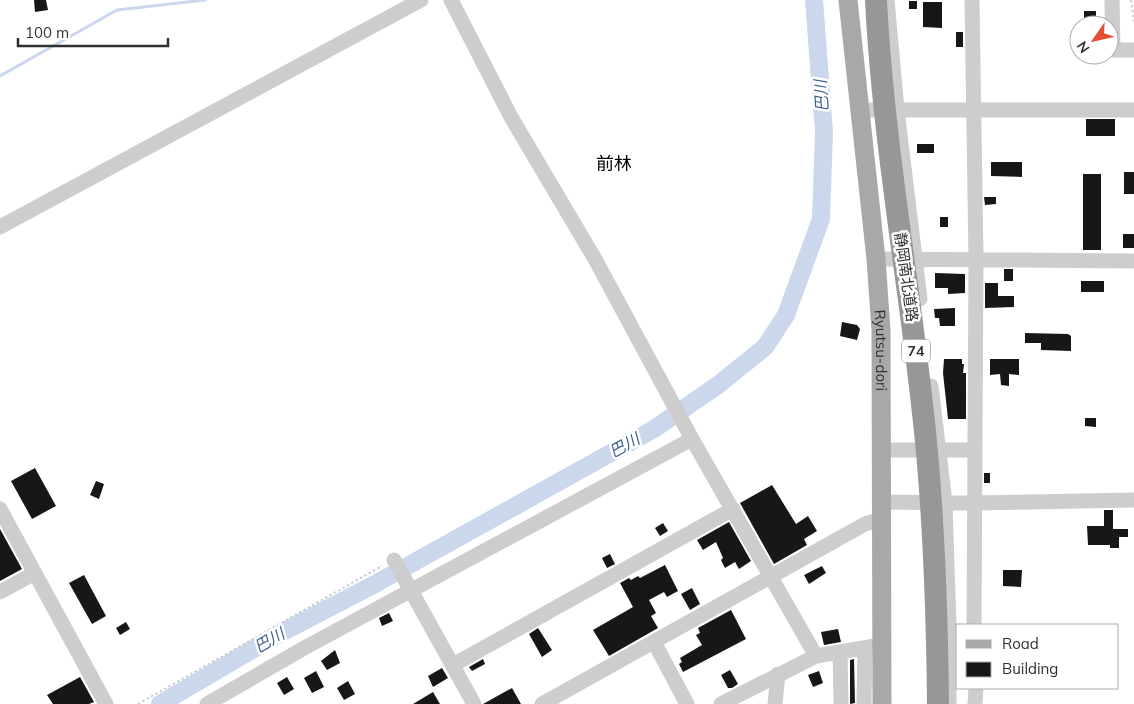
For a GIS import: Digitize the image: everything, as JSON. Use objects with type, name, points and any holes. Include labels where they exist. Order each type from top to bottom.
[{"type":"highway","name":"静岡南北道路","points":[[876,0],[883,101],[928,463],[935,558],[938,704]]},
{"type":"highway","name":"静岡南北道路","points":[[881,0],[896,167],[934,462],[941,567],[943,704]]},
{"type":"main road","name":"Ryutsu-dori","points":[[848,0],[876,259],[881,330],[882,511],[873,646],[882,704]]},
{"type":"street","points":[[0,227],[421,0]]},
{"type":"street","points":[[451,0],[511,117],[595,259],[692,439],[816,656]]},
{"type":"street","points":[[887,0],[897,110],[945,503],[949,704]]},
{"type":"street","points":[[972,0],[976,259],[973,503],[974,624]]},
{"type":"street","points":[[1112,0],[1113,50],[1134,50]]},
{"type":"street","points":[[860,110],[1134,110]]},
{"type":"street","points":[[876,259],[1134,261]]},
{"type":"street","points":[[207,704],[306,647],[692,439]]},
{"type":"street","points":[[881,450],[974,450]]},
{"type":"street","points":[[542,704],[865,524],[882,511],[945,503],[1134,500]]},
{"type":"street","points":[[0,509],[106,704]]},
{"type":"street","points":[[453,665],[733,509]]},
{"type":"street","points":[[394,560],[474,704]]},
{"type":"street","points":[[0,592],[35,573]]},
{"type":"street","points":[[654,642],[687,704]]},
{"type":"street","points":[[721,704],[816,656],[873,646],[864,704]]},
{"type":"street","points":[[840,652],[841,704]]},
{"type":"street","points":[[775,704],[778,674]]},
{"type":"street","points":[[975,704],[976,689]]},
{"type":"path","points":[[1131,0],[1134,21]]},
{"type":"path","points":[[138,704],[394,560]]},
{"type":"building","points":[[34,0],[46,0],[48,10],[35,12]]},
{"type":"building","points":[[909,1],[917,1],[917,9],[909,9]]},
{"type":"building","points":[[923,2],[942,2],[942,28],[923,27]]},
{"type":"building","points":[[1084,11],[1096,11],[1096,15],[1084,15]]},
{"type":"building","points":[[956,32],[963,32],[963,47],[956,47]]},
{"type":"building","points":[[1086,119],[1115,119],[1115,136],[1086,136]]},
{"type":"building","points":[[917,144],[934,144],[934,153],[917,153]]},
{"type":"building","points":[[991,162],[1022,162],[1022,177],[991,176]]},
{"type":"building","points":[[1124,172],[1134,172],[1134,194],[1124,194]]},
{"type":"building","points":[[1083,174],[1101,174],[1101,250],[1083,250]]},
{"type":"building","points":[[984,197],[996,197],[996,204],[985,205]]},
{"type":"building","points":[[940,217],[948,217],[948,227],[940,227]]},
{"type":"building","points":[[1123,234],[1134,234],[1134,248],[1123,248]]},
{"type":"building","points":[[1004,269],[1013,269],[1013,281],[1004,281]]},
{"type":"building","points":[[935,273],[965,274],[965,293],[948,294],[948,288],[935,288]]},
{"type":"building","points":[[1081,281],[1104,281],[1104,292],[1081,292]]},
{"type":"building","points":[[985,283],[998,283],[998,296],[1014,296],[1014,307],[985,308]]},
{"type":"building","points":[[955,308],[955,326],[940,326],[939,318],[935,318],[934,309]]},
{"type":"building","points":[[842,322],[857,325],[860,329],[857,340],[840,336]]},
{"type":"building","points":[[1025,333],[1068,334],[1071,336],[1071,351],[1041,350],[1041,343],[1025,343]]},
{"type":"building","points":[[944,359],[962,359],[962,364],[964,364],[963,373],[966,373],[966,419],[948,419],[943,373]]},
{"type":"building","points":[[990,359],[1019,359],[1019,375],[1009,374],[1009,386],[1001,385],[1000,374],[990,375]]},
{"type":"building","points":[[1085,418],[1096,418],[1096,427],[1085,426]]},
{"type":"building","points":[[35,468],[56,506],[32,519],[11,481]]},
{"type":"building","points":[[984,473],[990,473],[990,483],[984,483]]},
{"type":"building","points":[[96,481],[104,484],[99,499],[90,495]]},
{"type":"building","points":[[772,485],[796,524],[808,516],[817,531],[804,539],[807,545],[774,564],[740,503]]},
{"type":"building","points":[[1104,510],[1113,510],[1113,529],[1128,529],[1128,537],[1119,537],[1119,548],[1110,548],[1110,545],[1088,545],[1087,526],[1104,526]]},
{"type":"building","points":[[729,522],[751,561],[739,569],[735,562],[725,568],[716,542],[703,550],[697,540]]},
{"type":"building","points":[[663,523],[668,531],[660,536],[655,528]]},
{"type":"building","points":[[0,529],[22,569],[0,581]]},
{"type":"building","points":[[610,554],[615,564],[607,568],[602,558]]},
{"type":"building","points":[[665,565],[678,591],[667,597],[664,592],[649,600],[656,613],[651,616],[658,628],[609,656],[593,630],[633,607],[620,583],[629,578],[631,580],[638,576],[640,578]]},
{"type":"building","points":[[822,566],[826,573],[809,584],[804,575]]},
{"type":"building","points":[[1003,570],[1022,570],[1021,587],[1003,586]]},
{"type":"building","points":[[84,575],[106,616],[92,624],[69,583]]},
{"type":"building","points":[[692,588],[700,604],[690,610],[681,594]]},
{"type":"building","points":[[731,610],[746,639],[683,672],[679,664],[682,662],[680,658],[702,645],[696,635],[700,633],[698,628]]},
{"type":"building","points":[[389,613],[393,621],[382,626],[379,618]]},
{"type":"building","points":[[126,622],[130,629],[120,635],[116,628]]},
{"type":"building","points":[[538,628],[552,650],[542,657],[529,634]]},
{"type":"building","points":[[838,629],[841,642],[824,645],[821,632]]},
{"type":"building","points":[[335,650],[340,663],[327,670],[321,661]]},
{"type":"building","points":[[483,659],[485,664],[472,671],[469,667]]},
{"type":"building","points":[[854,659],[855,703],[850,704],[850,660]]},
{"type":"building","points":[[442,668],[448,678],[433,687],[428,676]]},
{"type":"building","points":[[730,670],[738,684],[728,688],[721,675]]},
{"type":"building","points":[[316,671],[324,687],[312,693],[304,678]]},
{"type":"building","points":[[819,671],[823,683],[813,687],[808,675]]},
{"type":"building","points":[[80,677],[94,702],[89,704],[53,704],[47,695]]},
{"type":"building","points":[[287,677],[294,689],[284,695],[277,683]]},
{"type":"building","points":[[348,681],[355,694],[344,700],[337,688]]},
{"type":"building","points":[[512,688],[521,704],[483,704]]},
{"type":"building","points":[[433,692],[440,704],[413,704]]},
{"type":"waterway","points":[[0,76],[117,10],[205,0]]},
{"type":"waterway","name":"巴川","points":[[160,704],[279,634],[375,584],[654,429],[718,385],[765,347],[786,315],[821,219],[824,132],[814,0]]},
{"type":"district","name":"前林","points":[[614,164]]}]
